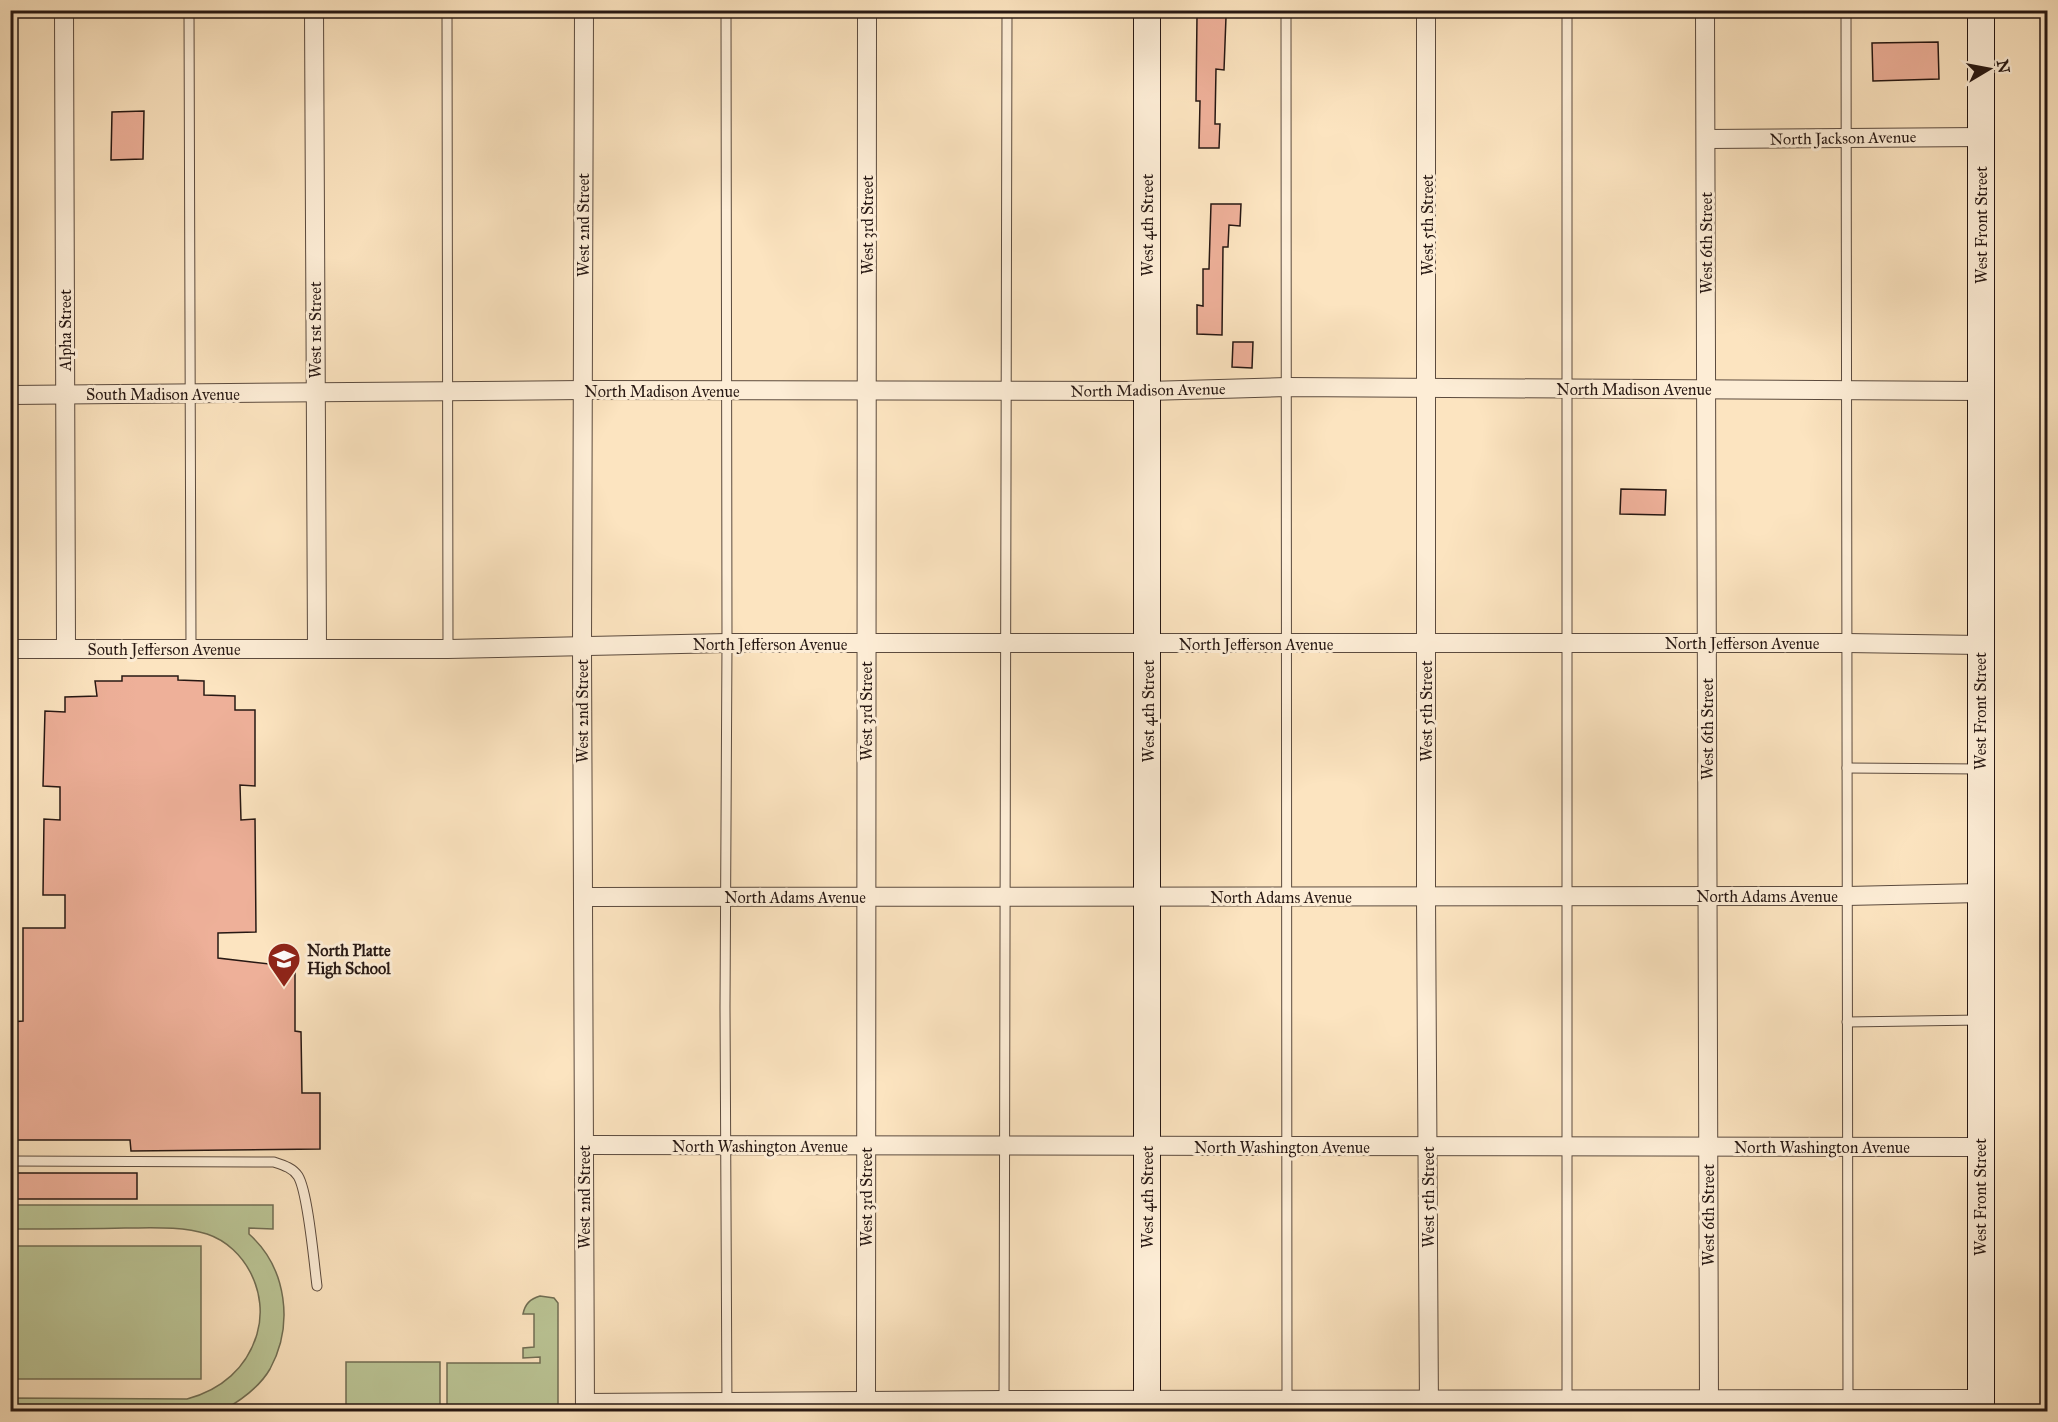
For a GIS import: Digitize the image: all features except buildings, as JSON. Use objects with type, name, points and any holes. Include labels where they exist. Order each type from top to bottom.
[{"type":"street","name":"Alpha Street","points":[[64,10],[66,649]]},
{"type":"street","name":"West 1st Street","points":[[314,10],[316,649]]},
{"type":"street","name":"West 2nd Street","points":[[584,10],[582,646],[585,1407]]},
{"type":"street","name":"West 3rd Street","points":[[866,1406],[867,10]]},
{"type":"street","name":"West 4th Street","points":[[1147,10],[1147,1406]]},
{"type":"street","name":"West 5th Street","points":[[1426,10],[1426,897],[1429,1406]]},
{"type":"street","name":"West 6th Street","points":[[1705,10],[1709,1406]]},
{"type":"street","name":"West Front Street","points":[[1981,10],[1981,1405]]},
{"type":"street","name":"North Jackson Avenue","points":[[1706,140],[1981,137]]},
{"type":"street","name":"North Madison Avenue","points":[[315,393],[583,390],[1007,392],[1287,387],[1980,391]]},
{"type":"street","name":"South Madison Avenue","points":[[10,395],[315,393]]},
{"type":"street","name":"North Jefferson Avenue","points":[[316,649],[448,649],[727,643],[1980,645]]},
{"type":"street","name":"South Jefferson Avenue","points":[[10,649],[316,649]]},
{"type":"street","name":"North Adams Avenue","points":[[583,897],[1847,896],[1980,893]]},
{"type":"street","name":"North Washington Avenue","points":[[584,1145],[1287,1148],[1980,1147]]},
{"type":"street","points":[[585,1407],[1981,1405]]},
{"type":"lane","points":[[189,10],[191,649]]},
{"type":"lane","points":[[447,10],[448,649]]},
{"type":"lane","points":[[726,10],[727,1407]]},
{"type":"lane","points":[[1004,1406],[1007,10]]},
{"type":"lane","points":[[1287,10],[1287,1406]]},
{"type":"lane","points":[[1567,10],[1567,1406]]},
{"type":"lane","points":[[1846,10],[1848,1405]]},
{"type":"lane","points":[[1847,768],[1980,769]]},
{"type":"lane","points":[[1847,1022],[1980,1020]]},
{"type":"lane","points":[[10,1161],[274,1162],[287,1166],[298,1175],[305,1199],[317,1286]]},
{"type":"green space","points":[[11,673],[14,673],[14,855],[11,861]]},
{"type":"green space","points":[[11,1205],[273,1205],[273,1229],[249,1228],[249,1234],[272,1263],[283,1298],[282,1334],[278,1352],[270,1369],[249,1393],[222,1411],[11,1411],[11,1398],[187,1399],[211,1390],[231,1376],[247,1357],[257,1334],[260,1303],[257,1288],[243,1261],[221,1240],[207,1234],[166,1228],[11,1229]]},
{"type":"green space","points":[[11,1246],[201,1246],[201,1379],[11,1379]]},
{"type":"green space","points":[[540,1296],[554,1298],[558,1303],[558,1411],[447,1411],[447,1363],[540,1363],[540,1357],[523,1358],[523,1348],[534,1347],[534,1314],[523,1314],[528,1302]]},
{"type":"green space","points":[[346,1362],[440,1362],[440,1411],[346,1411]]},
{"type":"place","name":"North Platte High School","points":[[284,988]]}]
